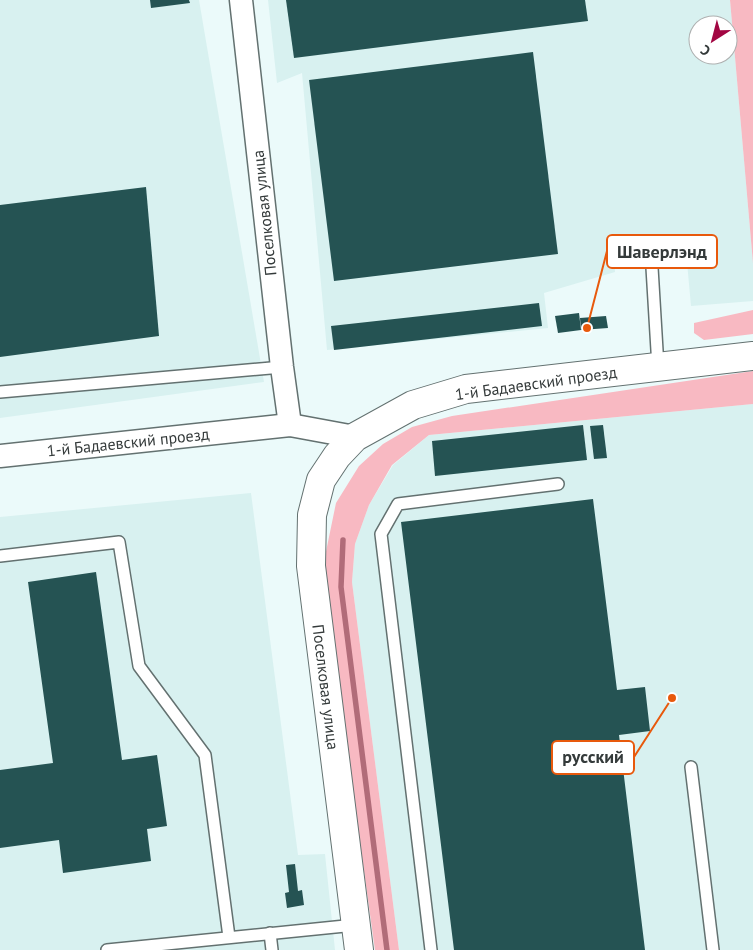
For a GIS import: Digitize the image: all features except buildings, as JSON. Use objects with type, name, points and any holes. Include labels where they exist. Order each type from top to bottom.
[{"type":"street","name":"Поселковая улица","points":[[241,0],[290,425]]},
{"type":"street","name":"1-й Бадаевский проезд","points":[[0,456],[290,425],[355,437],[413,405],[466,389],[753,356]]},
{"type":"street","name":"Поселковая улица","points":[[355,437],[337,456],[321,480],[312,515],[311,566],[357,938]]},
{"type":"lane","points":[[651,251],[658,367]]},
{"type":"lane","points":[[0,392],[282,367]]},
{"type":"lane","points":[[431,950],[380,534],[398,504],[558,484]]},
{"type":"lane","points":[[0,556],[119,542],[139,666],[205,756],[229,937]]},
{"type":"lane","points":[[691,767],[713,950]]},
{"type":"lane","points":[[108,950],[270,933],[357,938]]},
{"type":"lane","points":[[270,933],[272,950]]},
{"type":"shaded area","points":[[0,0],[199,0],[264,382],[0,418]]},
{"type":"shaded area","points":[[268,0],[730,0],[731,15],[688,15],[688,65],[736,65],[753,263],[753,301],[691,306],[686,251],[651,251],[614,255],[615,272],[544,293],[548,328],[327,350],[302,73],[277,83]]},
{"type":"shaded area","points":[[730,0],[753,0],[753,263],[736,65],[738,65],[738,15],[731,15]]},
{"type":"shaded area","points":[[753,310],[753,334],[704,340],[694,333],[694,323]]},
{"type":"shaded area","points":[[753,371],[753,404],[429,435],[392,465],[369,505],[355,544],[352,582],[399,950],[375,950],[322,571],[336,503],[359,466],[383,444],[412,427],[452,416]]},
{"type":"shaded area","points":[[753,404],[753,950],[399,950],[352,582],[355,544],[369,505],[393,465],[429,435]]},
{"type":"shaded area","points":[[251,493],[298,855],[325,854],[335,950],[0,950],[0,517]]},
{"type":"waterway","points":[[343,540],[341,587],[387,950]]},
{"type":"place","name":"Шаверлэнд","points":[[587,328]]},
{"type":"place","name":"русский","points":[[672,698]]}]
